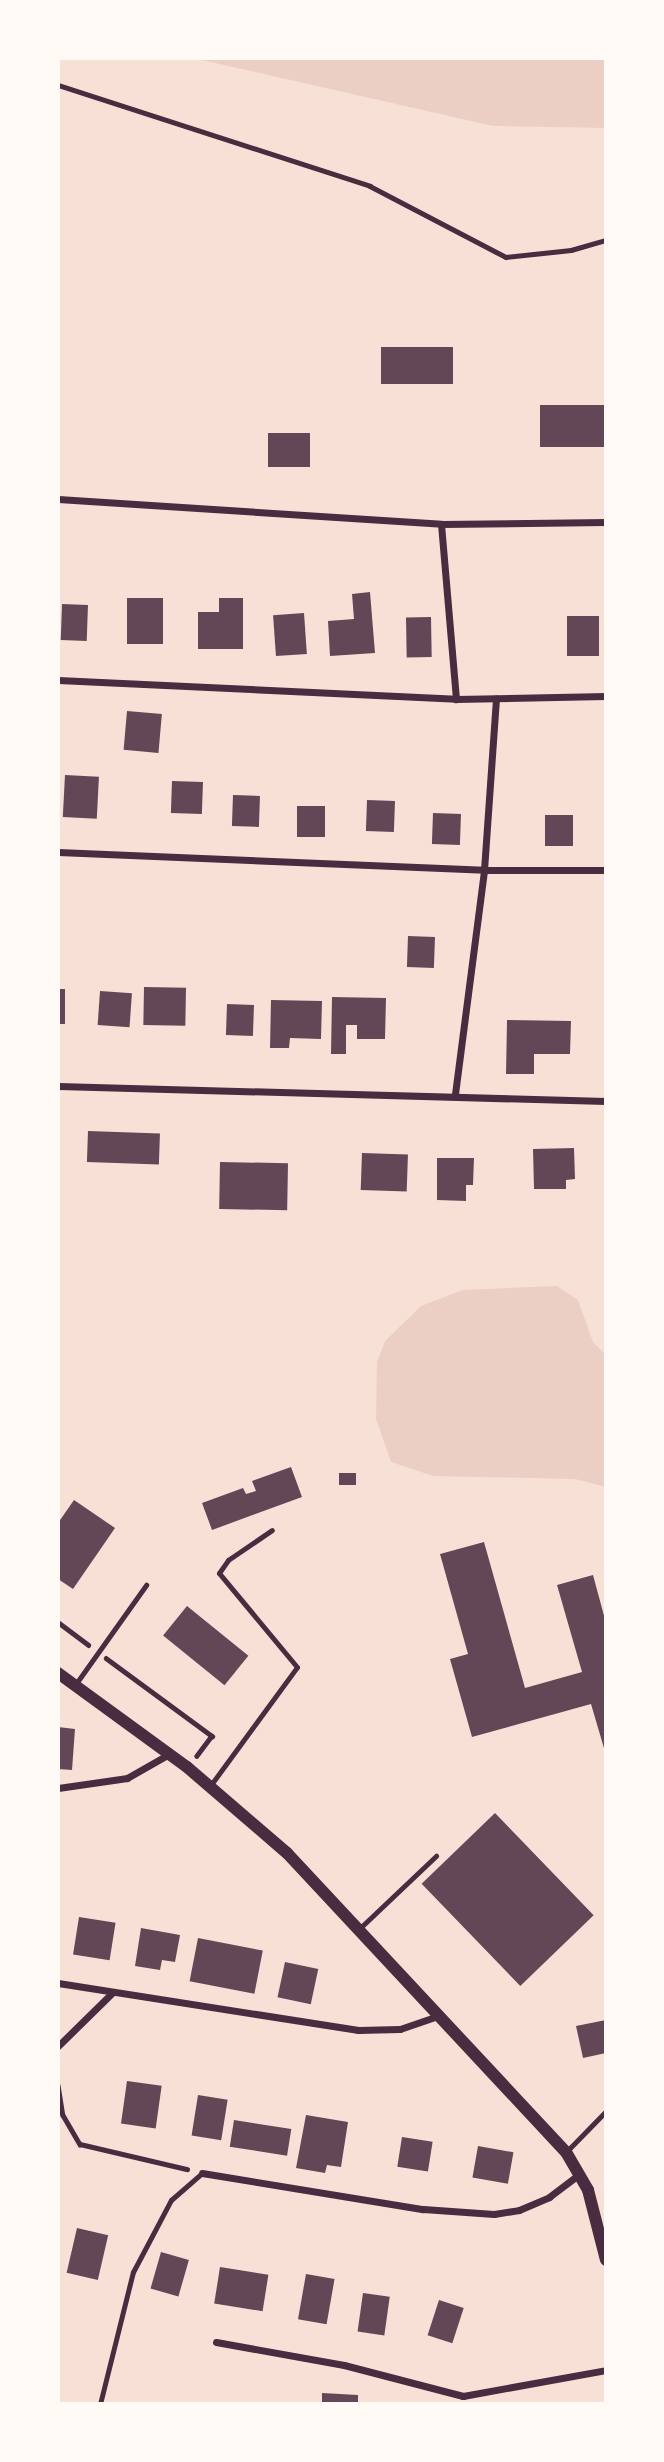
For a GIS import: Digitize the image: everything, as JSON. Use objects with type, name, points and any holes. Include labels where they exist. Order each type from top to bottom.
[{"type":"street","points":[[58,499],[441,524],[606,522]]},
{"type":"street","points":[[441,524],[456,699]]},
{"type":"street","points":[[58,680],[456,699],[606,696]]},
{"type":"street","points":[[455,1094],[484,870],[496,698]]},
{"type":"street","points":[[58,852],[484,870],[606,870]]},
{"type":"street","points":[[58,1086],[455,1094],[606,1101]]},
{"type":"street","points":[[58,1673],[187,1767],[287,1853],[566,2152],[597,2215],[606,2260]]},
{"type":"street","points":[[58,1787],[127,1778],[170,1754]]},
{"type":"street","points":[[58,1983],[358,2030],[400,2029],[438,2016]]},
{"type":"street","points":[[58,2046],[112,1993]]},
{"type":"street","points":[[202,2173],[423,2209],[494,2214],[519,2210],[549,2197],[579,2174]]},
{"type":"street","points":[[216,2342],[344,2364],[463,2396],[606,2370]]},
{"type":"lane","points":[[210,1786],[297,1667],[219,1573],[228,1560],[272,1530]]},
{"type":"lane","points":[[75,1685],[96,1650],[146,1586]]},
{"type":"lane","points":[[358,1930],[436,1856]]},
{"type":"lane","points":[[566,2152],[606,2111]]},
{"type":"lane","points":[[100,2404],[133,2272],[171,2200],[202,2173]]},
{"type":"path","points":[[58,85],[370,186],[506,257],[571,250],[606,240]]},
{"type":"path","points":[[58,1622],[212,1736],[187,1767]]},
{"type":"path","points":[[58,2085],[63,2115],[79,2144],[202,2173]]},
{"type":"shaded area","points":[[193,58],[606,58],[606,128],[493,126]]},
{"type":"shaded area","points":[[557,1286],[578,1300],[593,1342],[606,1355],[606,1487],[575,1479],[433,1476],[391,1462],[376,1419],[377,1362],[385,1341],[421,1306],[463,1290]]},
{"type":"building","points":[[381,347],[453,347],[453,384],[381,384]]},
{"type":"building","points":[[540,405],[606,405],[606,447],[540,447]]},
{"type":"building","points":[[268,433],[310,433],[310,467],[268,467]]},
{"type":"building","points":[[370,592],[375,653],[330,656],[328,621],[354,619],[352,594]]},
{"type":"building","points":[[127,598],[163,598],[163,644],[127,644]]},
{"type":"building","points":[[219,598],[243,598],[243,649],[198,649],[198,612],[219,612]]},
{"type":"building","points":[[62,604],[88,605],[87,641],[61,640]]},
{"type":"building","points":[[304,613],[307,654],[276,656],[273,615]]},
{"type":"building","points":[[567,616],[599,616],[599,656],[567,656]]},
{"type":"building","points":[[406,617],[431,617],[432,657],[407,657]]},
{"type":"building","points":[[127,711],[162,714],[158,753],[124,750]]},
{"type":"building","points":[[65,775],[99,777],[97,819],[63,817]]},
{"type":"building","points":[[172,781],[203,782],[202,814],[171,813]]},
{"type":"building","points":[[233,795],[260,796],[259,827],[232,826]]},
{"type":"building","points":[[367,800],[395,801],[394,832],[366,831]]},
{"type":"building","points":[[297,806],[325,806],[325,837],[297,837]]},
{"type":"building","points":[[433,813],[461,814],[460,845],[432,844]]},
{"type":"building","points":[[545,815],[573,815],[573,846],[545,846]]},
{"type":"building","points":[[408,936],[435,937],[434,968],[407,967]]},
{"type":"building","points":[[144,987],[186,988],[185,1026],[143,1025]]},
{"type":"building","points":[[58,989],[65,989],[65,1024],[58,1024]]},
{"type":"building","points":[[100,991],[132,993],[130,1027],[98,1025]]},
{"type":"building","points":[[332,997],[386,998],[385,1039],[357,1039],[357,1025],[346,1025],[346,1054],[331,1054]]},
{"type":"building","points":[[271,1000],[322,1001],[321,1039],[290,1038],[289,1048],[270,1048]]},
{"type":"building","points":[[227,1004],[254,1005],[253,1036],[226,1035]]},
{"type":"building","points":[[507,1020],[571,1021],[570,1054],[534,1054],[534,1074],[506,1074]]},
{"type":"building","points":[[88,1131],[160,1134],[159,1164],[87,1162]]},
{"type":"building","points":[[574,1148],[575,1179],[566,1180],[566,1189],[534,1189],[533,1149]]},
{"type":"building","points":[[362,1153],[408,1155],[407,1192],[361,1190]]},
{"type":"building","points":[[437,1158],[474,1158],[473,1185],[466,1185],[466,1201],[437,1200]]},
{"type":"building","points":[[220,1162],[288,1163],[287,1210],[219,1209]]},
{"type":"building","points":[[291,1467],[302,1497],[212,1530],[202,1503],[243,1488],[246,1494],[256,1491],[252,1481]]},
{"type":"building","points":[[339,1473],[356,1473],[356,1485],[339,1485]]},
{"type":"building","points":[[74,1500],[115,1528],[73,1589],[58,1579],[58,1523]]},
{"type":"building","points":[[484,1542],[525,1688],[582,1672],[557,1585],[593,1575],[606,1623],[606,1755],[591,1704],[472,1737],[450,1659],[468,1654],[440,1554]]},
{"type":"building","points":[[187,1606],[248,1656],[224,1685],[163,1636]]},
{"type":"building","points":[[58,1727],[75,1729],[72,1770],[58,1769]]},
{"type":"building","points":[[495,1813],[594,1915],[520,1986],[422,1884]]},
{"type":"building","points":[[79,1917],[116,1923],[110,1960],[73,1955]]},
{"type":"building","points":[[141,1928],[180,1935],[175,1962],[162,1960],[160,1970],[135,1966]]},
{"type":"building","points":[[198,1938],[263,1951],[254,1994],[190,1981]]},
{"type":"building","points":[[285,1962],[318,1969],[311,2004],[278,1997]]},
{"type":"building","points":[[606,2020],[606,2053],[583,2058],[576,2026]]},
{"type":"building","points":[[127,2081],[162,2086],[156,2128],[121,2124]]},
{"type":"building","points":[[198,2095],[228,2100],[221,2140],[192,2135]]},
{"type":"building","points":[[306,2115],[348,2122],[341,2167],[327,2165],[325,2173],[296,2168]]},
{"type":"building","points":[[234,2120],[291,2129],[287,2156],[230,2147]]},
{"type":"building","points":[[402,2137],[433,2142],[428,2171],[397,2167]]},
{"type":"building","points":[[478,2146],[513,2152],[508,2184],[472,2178]]},
{"type":"building","points":[[77,2228],[108,2235],[98,2280],[67,2273]]},
{"type":"building","points":[[161,2252],[189,2260],[178,2297],[151,2289]]},
{"type":"building","points":[[220,2267],[268,2275],[263,2311],[214,2304]]},
{"type":"building","points":[[306,2274],[335,2279],[327,2324],[298,2319]]},
{"type":"building","points":[[363,2293],[390,2297],[384,2335],[358,2332]]},
{"type":"building","points":[[439,2300],[464,2308],[452,2343],[428,2335]]},
{"type":"building","points":[[322,2393],[358,2395],[358,2404],[322,2404]]}]
